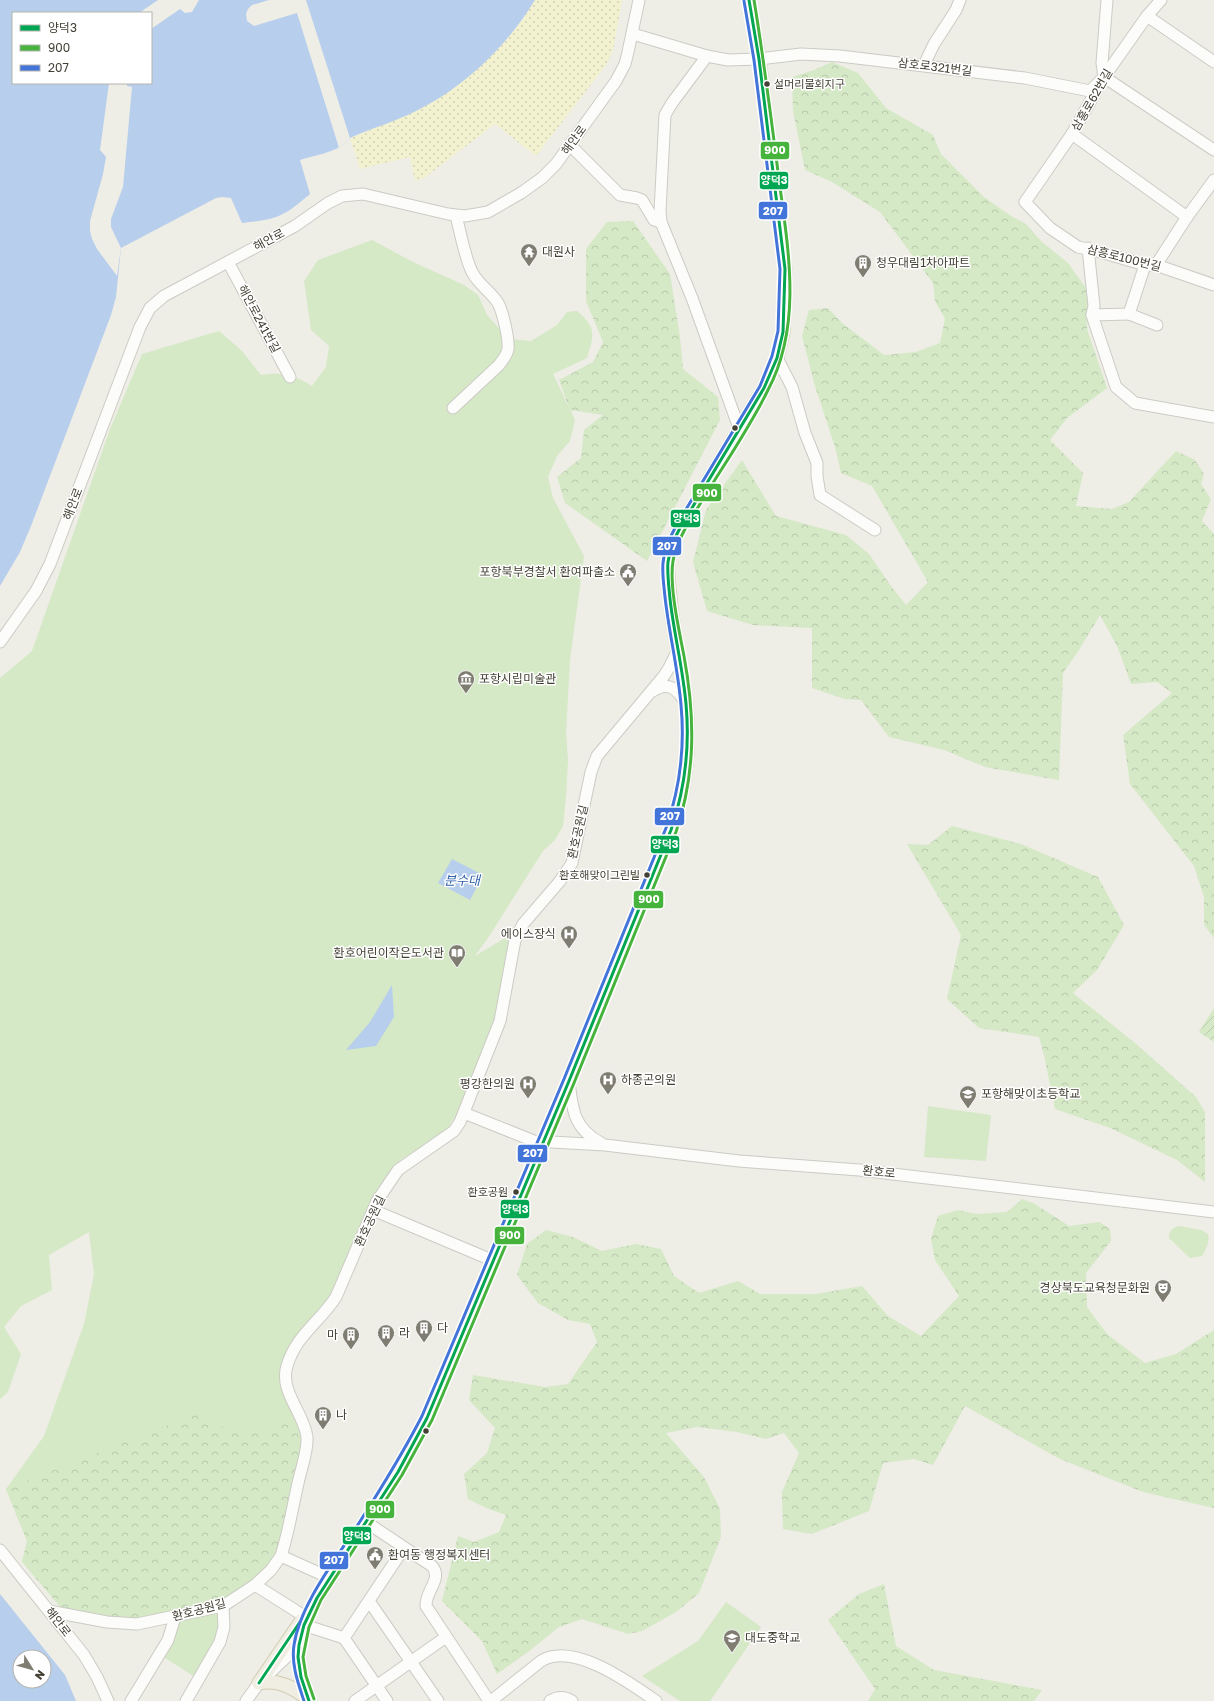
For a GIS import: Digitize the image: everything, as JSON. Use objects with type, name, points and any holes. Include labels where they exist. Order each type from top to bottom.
[{"type":"main road","points":[[259,1683],[304,1621],[398,1472],[427,1418],[569,1081],[675,819],[686,772],[688,738],[686,704],[669,587],[668,562],[680,528],[764,388],[777,358],[784,322],[785,275],[777,195],[759,59],[749,0]]},
{"type":"main road","points":[[304,1621],[299,1645],[299,1667],[308,1700]]},
{"type":"main road","points":[[259,1683],[268,1681],[280,1683],[293,1689],[308,1700]]},
{"type":"street","name":"해안로","points":[[0,642],[33,597],[50,564],[143,319],[152,306],[164,296],[295,226],[328,203],[342,196],[356,194],[367,195],[456,216],[472,216],[488,212],[521,193],[542,178],[570,145],[621,72],[633,34],[639,0]]},
{"type":"street","points":[[924,65],[934,44],[956,10],[960,0]]},
{"type":"street","points":[[1107,0],[1102,63],[1104,76],[1214,150]]},
{"type":"street","name":"삼흥로62번길","points":[[1025,202],[1072,134],[1104,76],[1147,16],[1161,0]]},
{"type":"street","points":[[1147,16],[1214,62]]},
{"type":"street","name":"삼호로321번길","points":[[633,34],[707,56],[728,60],[759,59],[806,54],[840,56],[1025,78],[1090,91],[1104,76]]},
{"type":"street","points":[[707,56],[672,103],[665,115],[660,211],[661,222],[692,298],[739,428]]},
{"type":"street","points":[[1072,134],[1187,217]]},
{"type":"street","points":[[570,145],[620,195],[642,200],[654,220],[661,222]]},
{"type":"street","points":[[1129,314],[1150,265],[1214,180]]},
{"type":"street","name":"삼흥로100번길","points":[[1025,202],[1050,228],[1078,248],[1088,248],[1214,285]]},
{"type":"street","points":[[453,408],[499,365],[504,359],[508,348],[501,309],[495,299],[478,281],[470,267],[456,216]]},
{"type":"street","points":[[1088,248],[1094,306],[1092,315],[1116,387],[1135,403],[1214,417]]},
{"type":"street","name":"해안로241번길","points":[[228,262],[290,377]]},
{"type":"street","points":[[1092,315],[1129,314],[1157,325]]},
{"type":"street","points":[[777,358],[792,387],[805,433],[817,463],[817,476],[820,495],[875,530]]},
{"type":"street","name":"환호공원길","points":[[49,1611],[128,1625],[147,1623],[223,1606],[255,1585],[271,1570],[281,1556],[307,1445],[304,1425],[286,1384],[285,1374],[287,1365],[299,1340],[327,1310],[336,1297],[373,1210],[382,1193],[398,1170],[454,1131],[464,1113],[500,1021],[515,940],[519,929],[560,881],[572,863],[591,772],[597,756],[652,691],[669,668],[678,650]]},
{"type":"street","points":[[652,691],[659,687],[670,687],[680,694],[686,704]]},
{"type":"street","points":[[569,1081],[571,1099],[576,1120],[587,1135],[605,1145]]},
{"type":"street","name":"환호로","points":[[464,1113],[526,1139],[543,1142],[605,1145],[739,1161],[859,1170],[1214,1212]]},
{"type":"street","points":[[373,1210],[494,1261]]},
{"type":"street","points":[[366,1522],[432,1566],[435,1570],[435,1578],[427,1597],[426,1606],[490,1701],[541,1661],[548,1657],[560,1655],[578,1659],[615,1673],[656,1701]]},
{"type":"street","points":[[344,1638],[404,1548]]},
{"type":"street","name":"해안로","points":[[0,1550],[91,1666],[108,1701]]},
{"type":"street","points":[[281,1556],[330,1578]]},
{"type":"street","points":[[255,1585],[304,1621],[344,1638],[387,1701]]},
{"type":"street","points":[[369,1601],[438,1701]]},
{"type":"street","points":[[186,1701],[220,1642],[224,1627],[223,1606]]},
{"type":"street","points":[[131,1701],[168,1640],[175,1616]]},
{"type":"street","points":[[355,1701],[446,1637]]},
{"type":"street","points":[[246,1701],[259,1683],[299,1645]]},
{"type":"street","points":[[550,1701],[558,1697],[563,1697],[572,1701]]},
{"type":"green space","points":[[832,62],[858,73],[886,108],[933,135],[941,154],[984,197],[1011,216],[1026,224],[1041,241],[1068,263],[1088,291],[1087,329],[1107,388],[1067,418],[1050,440],[1083,473],[1076,506],[1112,509],[1129,502],[1176,451],[1195,460],[1204,474],[1201,484],[1211,499],[1202,521],[1214,534],[1214,938],[1204,925],[1204,897],[1194,866],[1130,784],[1123,735],[1172,693],[1157,682],[1131,684],[1118,648],[1100,615],[1063,673],[1059,780],[985,767],[944,750],[889,737],[861,700],[845,699],[812,688],[812,628],[753,625],[707,611],[693,562],[706,510],[742,460],[776,516],[846,535],[869,554],[906,605],[928,582],[872,486],[841,473],[835,447],[815,386],[802,336],[809,310],[828,308],[842,323],[884,355],[916,352],[940,343],[945,319],[935,301],[933,283],[880,212],[832,182],[805,170],[793,111],[792,77]]},
{"type":"green space","points":[[633,221],[670,274],[680,337],[683,369],[718,397],[720,420],[647,561],[565,503],[557,477],[581,458],[584,430],[603,415],[570,410],[559,380],[593,362],[603,342],[586,301],[586,249],[607,222]]},
{"type":"green space","points":[[372,240],[413,262],[464,285],[478,295],[487,315],[509,339],[531,341],[557,325],[567,312],[577,311],[591,327],[592,337],[587,358],[553,374],[575,420],[570,441],[557,456],[548,477],[553,498],[584,556],[570,660],[566,733],[568,761],[563,826],[555,840],[543,851],[475,956],[510,935],[494,1026],[465,1100],[446,1131],[400,1160],[373,1200],[337,1286],[324,1307],[303,1327],[293,1341],[283,1362],[280,1372],[300,1424],[22,1562],[27,1541],[6,1489],[44,1436],[84,1324],[94,1274],[89,1232],[49,1255],[52,1290],[21,1306],[4,1327],[21,1354],[8,1392],[0,1399],[0,678],[32,651],[110,429],[142,354],[219,331],[242,351],[261,375],[282,374],[293,376],[312,386],[326,367],[329,346],[311,330],[304,281],[318,260]]},
{"type":"green space","points":[[952,826],[1021,844],[1098,877],[1124,925],[1097,970],[1073,993],[1135,1043],[1196,1097],[1205,1112],[1205,1182],[1177,1160],[1110,1128],[1055,1109],[1039,1037],[979,1028],[947,999],[961,935],[907,844],[928,845]]},
{"type":"green space","points":[[1214,1008],[1214,1042],[1199,1032]]},
{"type":"green space","points":[[928,1106],[991,1115],[986,1161],[924,1157]]},
{"type":"green space","points":[[1022,1199],[1035,1204],[1069,1226],[1099,1222],[1110,1229],[1111,1241],[1086,1273],[1087,1307],[1107,1334],[1145,1363],[1176,1354],[1214,1330],[1214,1508],[1143,1492],[1060,1459],[965,1406],[933,1465],[914,1459],[883,1463],[869,1511],[812,1534],[783,1529],[782,1492],[799,1453],[784,1433],[766,1439],[737,1432],[697,1427],[666,1433],[704,1477],[720,1509],[721,1537],[699,1593],[676,1612],[642,1631],[628,1634],[582,1619],[559,1627],[497,1674],[482,1641],[442,1601],[458,1536],[474,1542],[499,1532],[506,1515],[486,1508],[468,1499],[464,1474],[487,1453],[495,1428],[469,1400],[473,1375],[545,1387],[568,1384],[597,1342],[590,1324],[568,1320],[538,1303],[517,1275],[527,1244],[546,1230],[573,1237],[602,1251],[636,1244],[661,1249],[674,1276],[699,1293],[738,1281],[760,1294],[816,1294],[862,1286],[888,1316],[921,1336],[959,1296],[935,1260],[931,1239],[938,1216],[958,1210],[977,1214],[1007,1212]]},
{"type":"green space","points":[[1180,1226],[1201,1230],[1208,1234],[1208,1243],[1202,1256],[1190,1258],[1169,1238],[1169,1233],[1175,1227]]},
{"type":"green space","points":[[196,1414],[244,1437],[297,1417],[304,1444],[279,1550],[262,1573],[233,1596],[217,1603],[139,1620],[122,1621],[62,1609],[22,1562],[27,1541],[6,1489]]},
{"type":"green space","points":[[884,1584],[896,1646],[934,1670],[1042,1690],[1034,1701],[868,1701],[875,1689],[828,1620],[859,1594]]},
{"type":"green space","points":[[726,1602],[761,1627],[710,1701],[680,1701],[642,1676],[698,1641]]},
{"type":"green space","points":[[218,1612],[218,1637],[195,1677],[162,1656],[178,1619]]},
{"type":"sand","points":[[535,0],[622,0],[613,51],[606,65],[536,156],[495,124],[424,178],[415,181],[410,157],[360,169],[350,138],[406,114],[432,101],[455,86],[477,69],[498,49],[517,26]]},
{"type":"water","points":[[0,0],[535,0],[524,17],[497,50],[482,65],[450,91],[406,116],[352,137],[338,148],[300,160],[310,194],[293,208],[279,216],[242,223],[231,198],[216,198],[121,248],[116,297],[111,315],[20,552],[0,586]]},
{"type":"water","name":"분수대","points":[[452,859],[483,875],[470,900],[438,883]]},
{"type":"water","points":[[392,985],[394,1017],[376,1046],[346,1050],[370,1022]]},
{"type":"water","points":[[0,1594],[44,1649],[12,1649],[12,1689],[52,1689],[52,1659],[65,1675],[76,1701],[0,1701]]},
{"type":"pier","points":[[158,0],[199,0],[192,12],[185,13],[180,9],[152,28],[152,12],[140,12]]},
{"type":"pier","points":[[269,0],[306,0],[350,138],[339,148],[297,13],[254,26],[247,21],[246,14],[252,5]]},
{"type":"pier","points":[[109,84],[127,84],[127,86],[132,87],[123,187],[111,219],[111,227],[121,248],[117,276],[97,249],[90,231],[90,221],[103,174],[106,157],[100,150]]},
{"type":"transit line","name":"양덕3","points":[[309,1701],[301,1677],[298,1657],[299,1645],[304,1625],[317,1598],[398,1472],[427,1418],[569,1081],[676,815],[683,783],[687,752],[687,720],[683,678],[670,599],[668,562],[672,545],[680,528],[764,388],[777,358],[783,332],[785,269],[759,59],[749,0]]},
{"type":"transit line","name":"900","points":[[314,1699],[306,1676],[303,1657],[309,1627],[321,1600],[402,1475],[432,1420],[574,1083],[676,832],[683,810],[690,766],[692,722],[688,678],[673,595],[673,561],[685,528],[745,431],[768,390],[779,363],[786,336],[789,308],[790,279],[785,221],[754,0]]},
{"type":"transit line","name":"207","points":[[304,1701],[299,1687],[293,1659],[294,1645],[304,1614],[320,1582],[392,1470],[422,1416],[564,1079],[666,828],[675,798],[682,752],[682,721],[678,678],[664,584],[663,567],[665,553],[676,526],[760,386],[772,356],[778,331],[780,269],[754,60],[744,1]]},
{"type":"transit line","name":"양덕3","points":[[259,1683],[300,1622]]},
{"type":"place","name":"설머리물회지구","points":[[767,84]]},
{"type":"place","name":"대원사","points":[[529,267]]},
{"type":"place","name":"청우대림1차아파트","points":[[863,278]]},
{"type":"place","name":"포항북부경찰서 환여파출소","points":[[628,587]]},
{"type":"place","name":"포항시립미술관","points":[[466,694]]},
{"type":"place","name":"환호해맞이그린빌","points":[[647,875]]},
{"type":"place","name":"에이스장식","points":[[569,949]]},
{"type":"place","name":"환호어린이작은도서관","points":[[457,968]]},
{"type":"place","name":"하종곤의원","points":[[608,1095]]},
{"type":"place","name":"평강한의원","points":[[528,1099]]},
{"type":"place","name":"포항해맞이초등학교","points":[[968,1109]]},
{"type":"place","name":"환호공원","points":[[516,1192]]},
{"type":"place","name":"경상북도교육청문화원","points":[[1163,1303]]},
{"type":"place","name":"다","points":[[424,1343]]},
{"type":"place","name":"라","points":[[386,1348]]},
{"type":"place","name":"마","points":[[351,1350]]},
{"type":"place","name":"나","points":[[323,1430]]},
{"type":"place","name":"환여동 행정복지센터","points":[[375,1570]]},
{"type":"place","name":"대도중학교","points":[[732,1653]]}]
